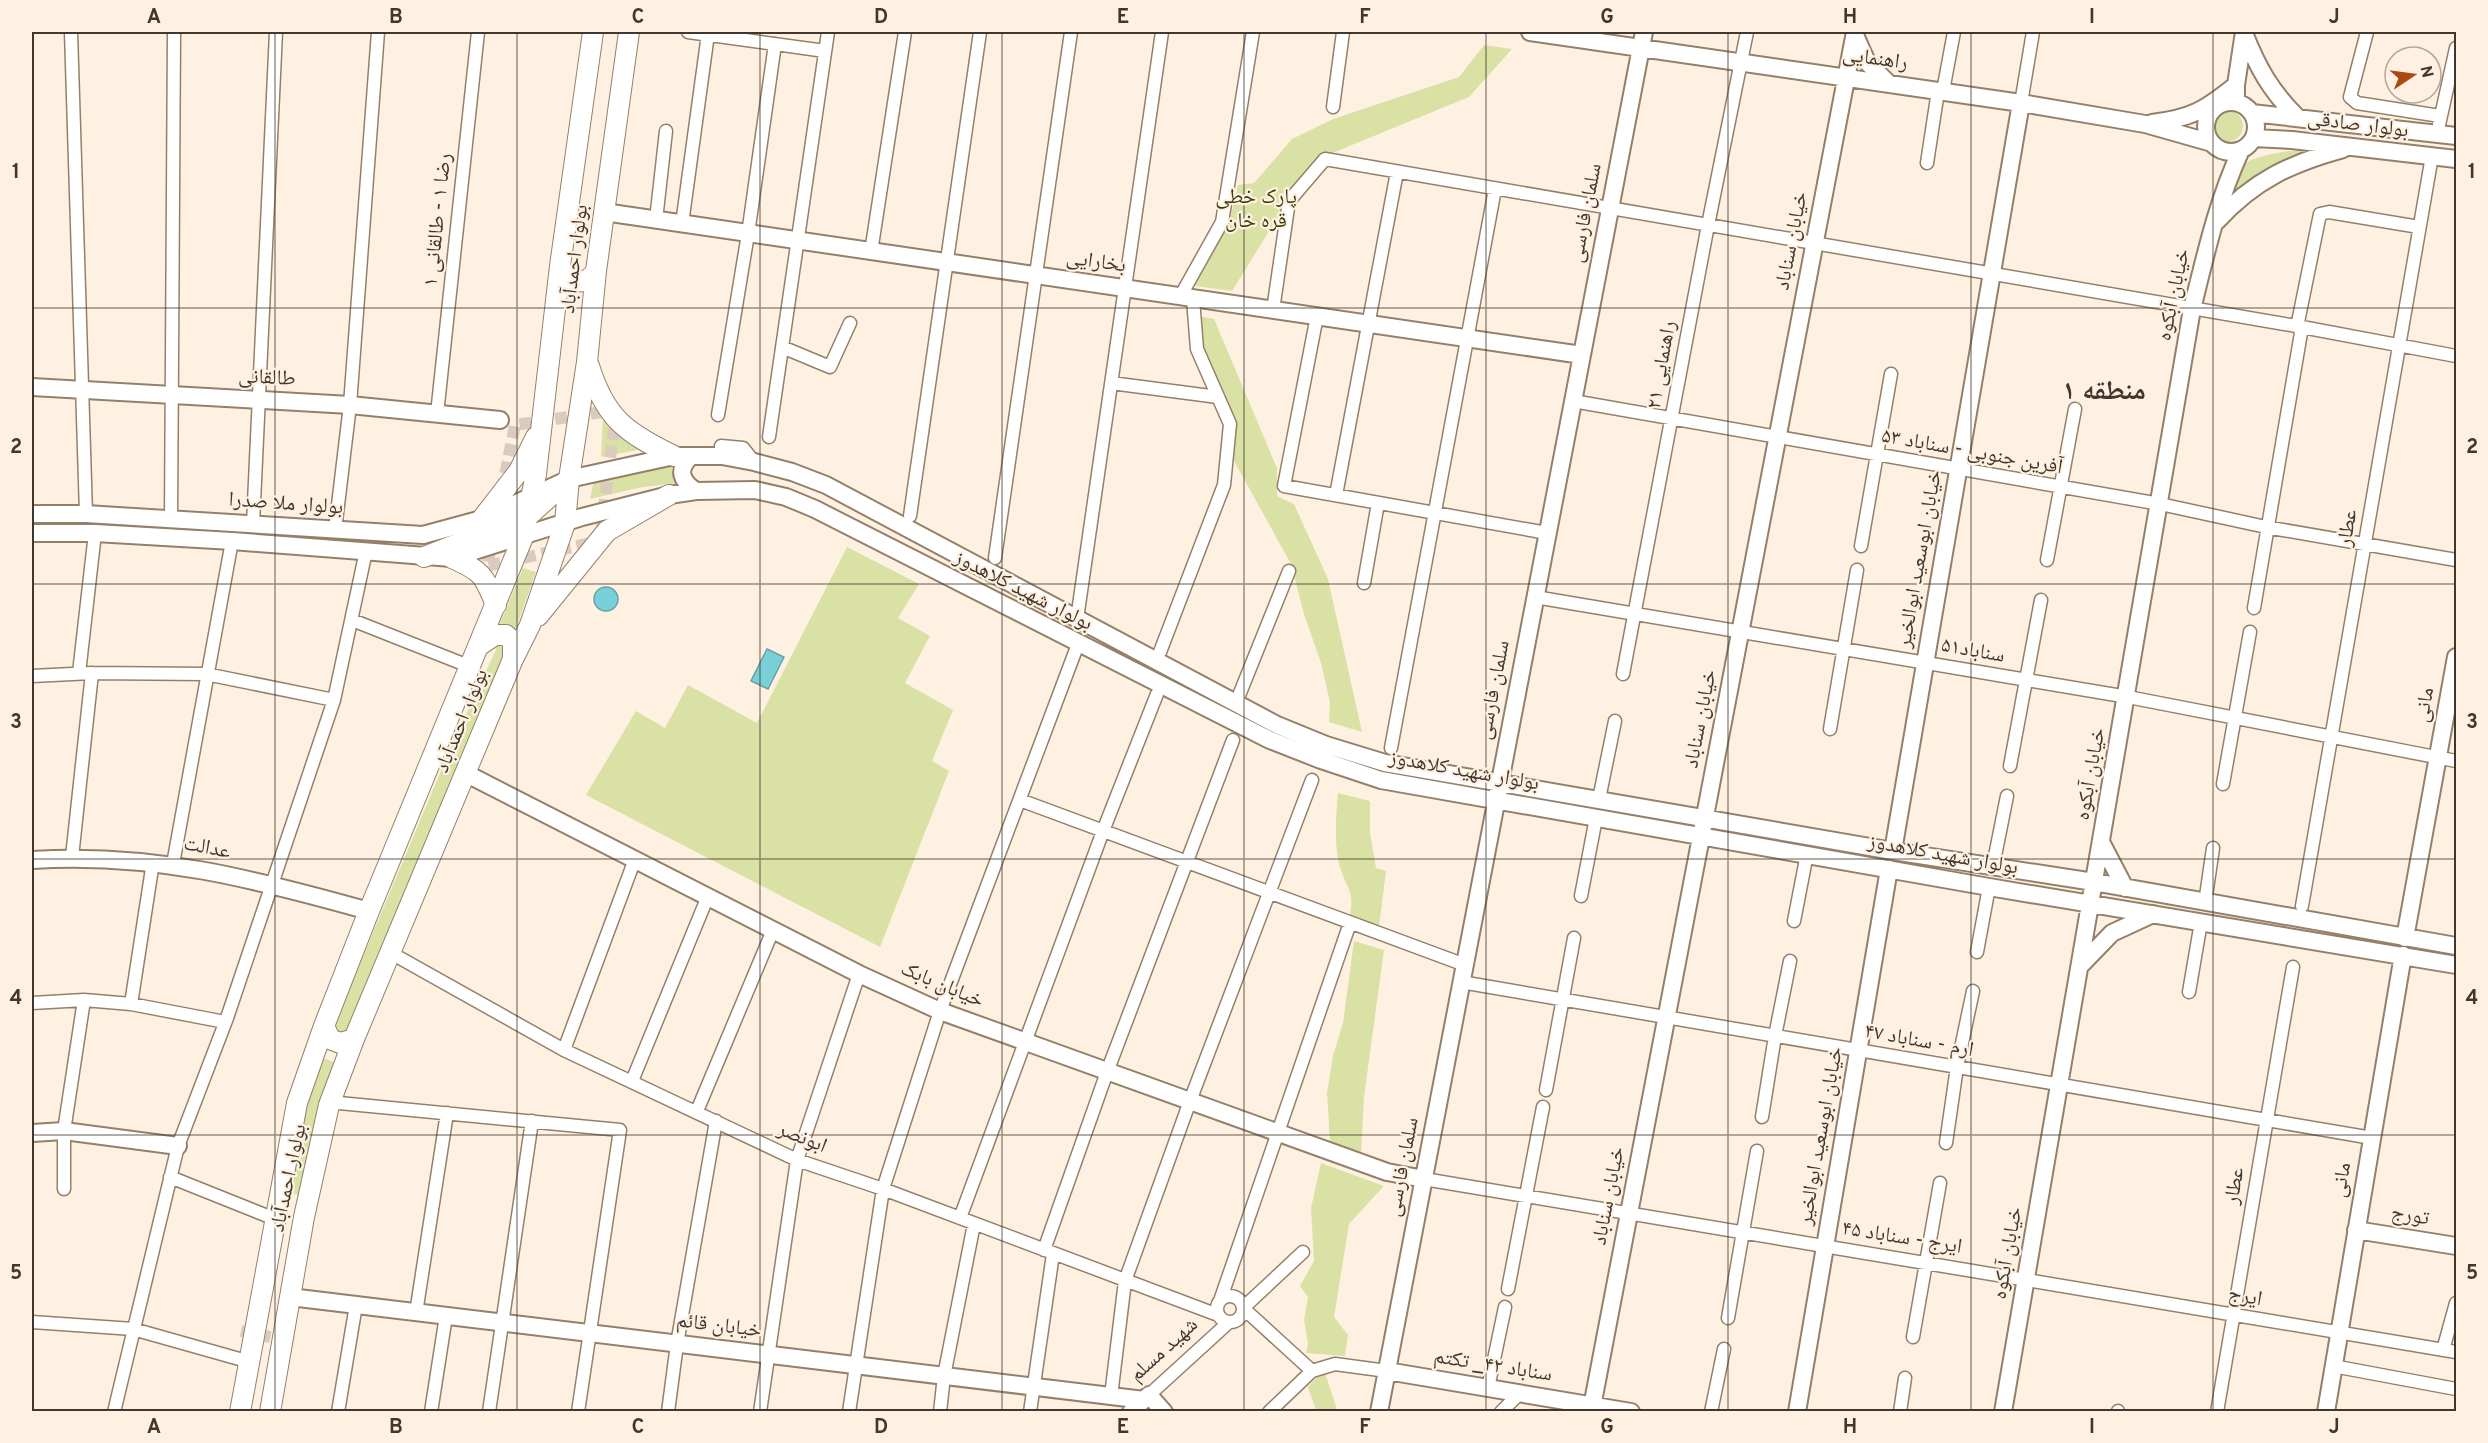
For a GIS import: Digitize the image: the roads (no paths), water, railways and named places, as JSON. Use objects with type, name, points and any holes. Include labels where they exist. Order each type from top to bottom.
[{"type":"main road","name":"بولوار احمدآباد","points":[[240,1412],[290,1128],[312,1056],[369,911],[480,645],[522,537],[532,498],[543,422],[560,266],[593,32]]},
{"type":"main road","name":"بولوار احمدآباد","points":[[270,1412],[321,1134],[329,1105],[354,1039],[467,774],[513,659],[530,625],[566,523],[569,479],[588,362],[596,271],[629,32]]},
{"type":"main road","name":"راهنمایی","points":[[1530,32],[1642,40],[1741,62],[2021,103],[2145,124],[2212,143]]},
{"type":"main road","points":[[2236,103],[2236,85],[2244,32]]},
{"type":"main road","points":[[2244,32],[2257,63],[2277,97],[2297,117]]},
{"type":"main road","points":[[1855,33],[1867,62],[1888,84]]},
{"type":"main road","name":"خیابان سناباد","points":[[1591,1408],[1855,33]]},
{"type":"main road","name":"سلمان فارسی","points":[[1379,1412],[1642,40]]},
{"type":"main road","points":[[2145,124],[2181,119],[2202,110],[2236,85]]},
{"type":"main road","name":"خیابان ابوسعید ابوالخیر","points":[[1893,851],[2021,103]]},
{"type":"main road","points":[[2236,103],[2252,113],[2256,125],[2247,144],[2225,152],[2212,143],[2206,128],[2210,114],[2222,104],[2236,103]]},
{"type":"main road","name":"بولوار صادقی","points":[[2252,113],[2457,136]]},
{"type":"main road","name":"بولوار صادقی","points":[[2247,144],[2355,146],[2457,159]]},
{"type":"main road","name":"خیابان آبکوه","points":[[2003,1412],[2128,697],[2193,309],[2212,226],[2224,186],[2247,144]]},
{"type":"main road","points":[[2212,226],[2237,198],[2272,176],[2307,159],[2355,146]]},
{"type":"main road","name":"بخارایی","points":[[604,212],[1581,355]]},
{"type":"main road","points":[[560,266],[566,277],[577,282],[588,280],[596,271]]},
{"type":"main road","points":[[588,362],[599,396],[607,410],[645,442],[682,456],[684,464],[681,471],[682,478],[696,491]]},
{"type":"main road","name":"طالقانی","points":[[32,387],[350,405],[500,420]]},
{"type":"main road","points":[[482,519],[519,471],[543,422]]},
{"type":"main road","name":"بولوار شهید کلاهدوز","points":[[532,498],[569,479],[682,456],[722,456],[792,471],[826,485],[1277,725],[1326,746],[1596,818],[1989,887],[2091,902],[2457,965]]},
{"type":"main road","points":[[424,557],[527,517],[569,479]]},
{"type":"main road","name":"بولوار شهید کلاهدوز","points":[[522,537],[669,495],[696,491],[755,490],[786,497],[815,509],[1270,740],[1381,780],[1599,799],[2457,946]]},
{"type":"main road","points":[[530,625],[607,531],[627,517],[669,495]]},
{"type":"main road","name":"بولوار ملا صدرا","points":[[32,514],[86,514],[423,535],[482,519],[532,498]]},
{"type":"main road","name":"بولوار ملا صدرا","points":[[32,533],[95,533],[232,541],[452,558],[522,537]]},
{"type":"main road","points":[[423,535],[429,543],[428,553],[424,557]]},
{"type":"main road","points":[[452,558],[476,568],[487,582],[496,604]]},
{"type":"main road","points":[[480,645],[495,635],[506,635],[513,642],[513,659]]},
{"type":"main road","name":"مانی","points":[[2405,938],[2457,657]]},
{"type":"main road","name":"خیابان بابک","points":[[467,774],[859,974],[940,1011],[1023,1043],[1278,1132],[1387,1173],[1424,1179]]},
{"type":"main road","points":[[2102,842],[2125,888]]},
{"type":"main road","name":"عدالت","points":[[32,860],[72,857],[172,864],[273,884],[369,911]]},
{"type":"main road","name":"خیابان ابوسعید ابوالخیر","points":[[1797,1412],[1889,869]]},
{"type":"main road","points":[[2080,966],[2112,933],[2153,914]]},
{"type":"main road","name":"مانی","points":[[2326,1412],[2403,956]]},
{"type":"main road","points":[[324,1026],[330,1039],[340,1042],[354,1039]]},
{"type":"main road","points":[[312,1056],[325,1052],[335,1056],[345,1067]]},
{"type":"main road","points":[[32,1133],[64,1131],[178,1146]]},
{"type":"main road","name":"تورج","points":[[2356,1230],[2457,1246]]},
{"type":"main road","name":"خیابان قائم","points":[[290,1298],[1111,1396],[1146,1397]]},
{"type":"main road","name":"سناباد ۴۲_ تکتم","points":[[1387,1371],[1520,1393],[1591,1408],[1630,1412]]},
{"type":"main road","points":[[1146,1397],[1164,1412]]},
{"type":"main road","name":"شهید مسلم","points":[[1131,1412],[1146,1397]]},
{"type":"street","points":[[71,32],[86,514]]},
{"type":"street","points":[[171,519],[174,32]]},
{"type":"street","points":[[253,524],[276,32]]},
{"type":"street","points":[[335,530],[350,405],[378,32]]},
{"type":"street","name":"رضا ۱ - طالقانی ۱","points":[[437,414],[478,32]]},
{"type":"street","points":[[688,32],[825,51]]},
{"type":"street","points":[[769,437],[828,32]]},
{"type":"street","points":[[871,252],[905,32]]},
{"type":"street","points":[[910,516],[980,32]]},
{"type":"street","points":[[995,558],[1071,32]]},
{"type":"street","points":[[1077,619],[1162,32]]},
{"type":"street","points":[[1160,652],[1224,485],[1230,424],[1197,349],[1187,298],[1222,222],[1253,32]]},
{"type":"street","points":[[1333,107],[1343,32]]},
{"type":"street","name":"راهنمایی ۲۱","points":[[1623,675],[1747,32]]},
{"type":"street","points":[[1928,163],[1954,32]]},
{"type":"street","points":[[2021,103],[2033,32]]},
{"type":"street","points":[[2367,32],[2350,98],[2357,103],[2440,116]]},
{"type":"street","points":[[682,224],[708,34]]},
{"type":"street","points":[[718,415],[748,234],[775,44]]},
{"type":"street","points":[[2437,134],[2457,48]]},
{"type":"street","points":[[657,220],[666,131]]},
{"type":"street","name":"عطار","points":[[2302,906],[2432,156]]},
{"type":"street","points":[[1273,310],[1289,201],[1325,159],[2457,356]]},
{"type":"street","points":[[1336,495],[1397,172]]},
{"type":"street","points":[[1391,748],[1495,189]]},
{"type":"street","points":[[2254,608],[2320,214],[2329,212],[2419,227]]},
{"type":"street","points":[[1317,316],[1284,486],[1547,533]]},
{"type":"street","points":[[782,347],[830,367],[850,323]]},
{"type":"street","points":[[1861,546],[1891,374]]},
{"type":"street","points":[[1111,383],[1218,397]]},
{"type":"street","name":"آفرین جنوبی - سناباد ۵۳","points":[[1573,401],[2160,504],[2266,527],[2457,560]]},
{"type":"street","points":[[2047,560],[2075,409]]},
{"type":"street","points":[[1364,583],[1378,503]]},
{"type":"street","points":[[72,857],[86,673],[87,604],[95,533]]},
{"type":"street","points":[[172,864],[232,541]]},
{"type":"street","points":[[114,1412],[178,1146],[226,1020],[333,700],[366,551]]},
{"type":"street","points":[[1830,729],[1857,570]]},
{"type":"street","points":[[1236,703],[1289,571]]},
{"type":"street","name":"سناباد۵۱","points":[[1535,597],[2128,697],[2457,761]]},
{"type":"street","points":[[2010,766],[2041,600]]},
{"type":"street","points":[[352,620],[471,667]]},
{"type":"street","points":[[2223,784],[2250,633]]},
{"type":"street","points":[[849,1412],[883,1189],[940,1011],[1078,644]]},
{"type":"street","points":[[32,676],[86,673],[206,674],[333,700]]},
{"type":"street","points":[[960,1218],[1023,1043],[1157,694]]},
{"type":"street","points":[[1599,799],[1615,720]]},
{"type":"street","points":[[1030,1412],[1044,1318],[1049,1252],[1107,1072],[1233,740]]},
{"type":"street","points":[[1111,1396],[1125,1281],[1268,892],[1312,780]]},
{"type":"street","points":[[1993,867],[2007,795]]},
{"type":"street","points":[[1020,800],[1464,964]]},
{"type":"street","points":[[1581,896],[1596,818]]},
{"type":"street","points":[[2205,903],[2213,848]]},
{"type":"street","points":[[1794,921],[1807,854]]},
{"type":"street","points":[[564,1050],[635,859]]},
{"type":"street","points":[[131,1004],[153,862]]},
{"type":"street","points":[[1977,952],[1989,887]]},
{"type":"street","points":[[632,1081],[708,896]]},
{"type":"street","points":[[2189,992],[2201,922]]},
{"type":"street","points":[[1303,1252],[1243,1308],[1239,1319],[1223,1319],[1216,1306],[1221,1298],[1350,923]]},
{"type":"street","points":[[697,1111],[773,930]]},
{"type":"street","points":[[1546,1090],[1574,938]]},
{"type":"street","name":"ابونصر","points":[[391,953],[564,1050],[797,1160],[883,1189],[1223,1319]]},
{"type":"street","points":[[1762,1117],[1790,961]]},
{"type":"street","name":"عطار","points":[[2217,1412],[2293,967]]},
{"type":"street","points":[[760,1412],[797,1160],[859,974]]},
{"type":"street","name":"ارم - سناباد ۴۷","points":[[1461,982],[2372,1138]]},
{"type":"street","points":[[1946,1143],[1957,1067],[1973,991]]},
{"type":"street","points":[[32,1003],[84,1000],[131,1004],[226,1020]]},
{"type":"street","points":[[64,1189],[64,1131],[84,1000]]},
{"type":"street","points":[[329,1105],[339,1103],[620,1130],[578,1412]]},
{"type":"street","points":[[1508,1289],[1543,1107]]},
{"type":"street","points":[[416,1312],[447,1113]]},
{"type":"street","points":[[489,1412],[532,1121]]},
{"type":"street","points":[[668,1412],[677,1344],[716,1121]]},
{"type":"street","points":[[1728,1318],[1757,1151]]},
{"type":"street","points":[[170,1177],[274,1219]]},
{"type":"street","name":"ایرج - سناباد ۴۵","points":[[1424,1179],[2026,1279]]},
{"type":"street","points":[[1913,1337],[1940,1183]]},
{"type":"street","points":[[940,1412],[944,1376],[974,1224]]},
{"type":"street","name":"ایرج","points":[[2026,1279],[2457,1352]]},
{"type":"street","points":[[1221,1298],[1229,1296],[1237,1298],[1243,1308],[1312,1371]]},
{"type":"street","points":[[2443,1350],[2457,1303]]},
{"type":"street","points":[[338,1412],[356,1305]]},
{"type":"street","points":[[1488,1388],[1505,1308]]},
{"type":"street","points":[[431,1412],[446,1316]]},
{"type":"street","name":"شهید مسلم","points":[[1146,1397],[1223,1319]]},
{"type":"street","points":[[32,1322],[133,1329],[250,1362]]},
{"type":"street","points":[[1711,1412],[1724,1348]]},
{"type":"street","points":[[1269,1412],[1312,1371],[1335,1364],[1387,1371]]},
{"type":"street","points":[[2333,1366],[2457,1389]]},
{"type":"street","points":[[1900,1412],[1905,1378]]},
{"type":"street","points":[[1501,1412],[1520,1393]]},
{"type":"water","points":[[606,587],[614,591],[618,599],[614,607],[606,611],[598,607],[594,599],[598,591]]},
{"type":"water","points":[[767,649],[784,657],[768,689],[751,681]]},
{"type":"tunnel","points":[[616,410],[600,541],[487,566],[515,425],[616,410]]},
{"type":"tunnel","points":[[241,1331],[294,1342]]},
{"type":"district","name":"منطقه ۱","points":[[2104,392]]},
{"type":"park label","name":"پارک خطی قره خان","points":[[1256,209]]}]
